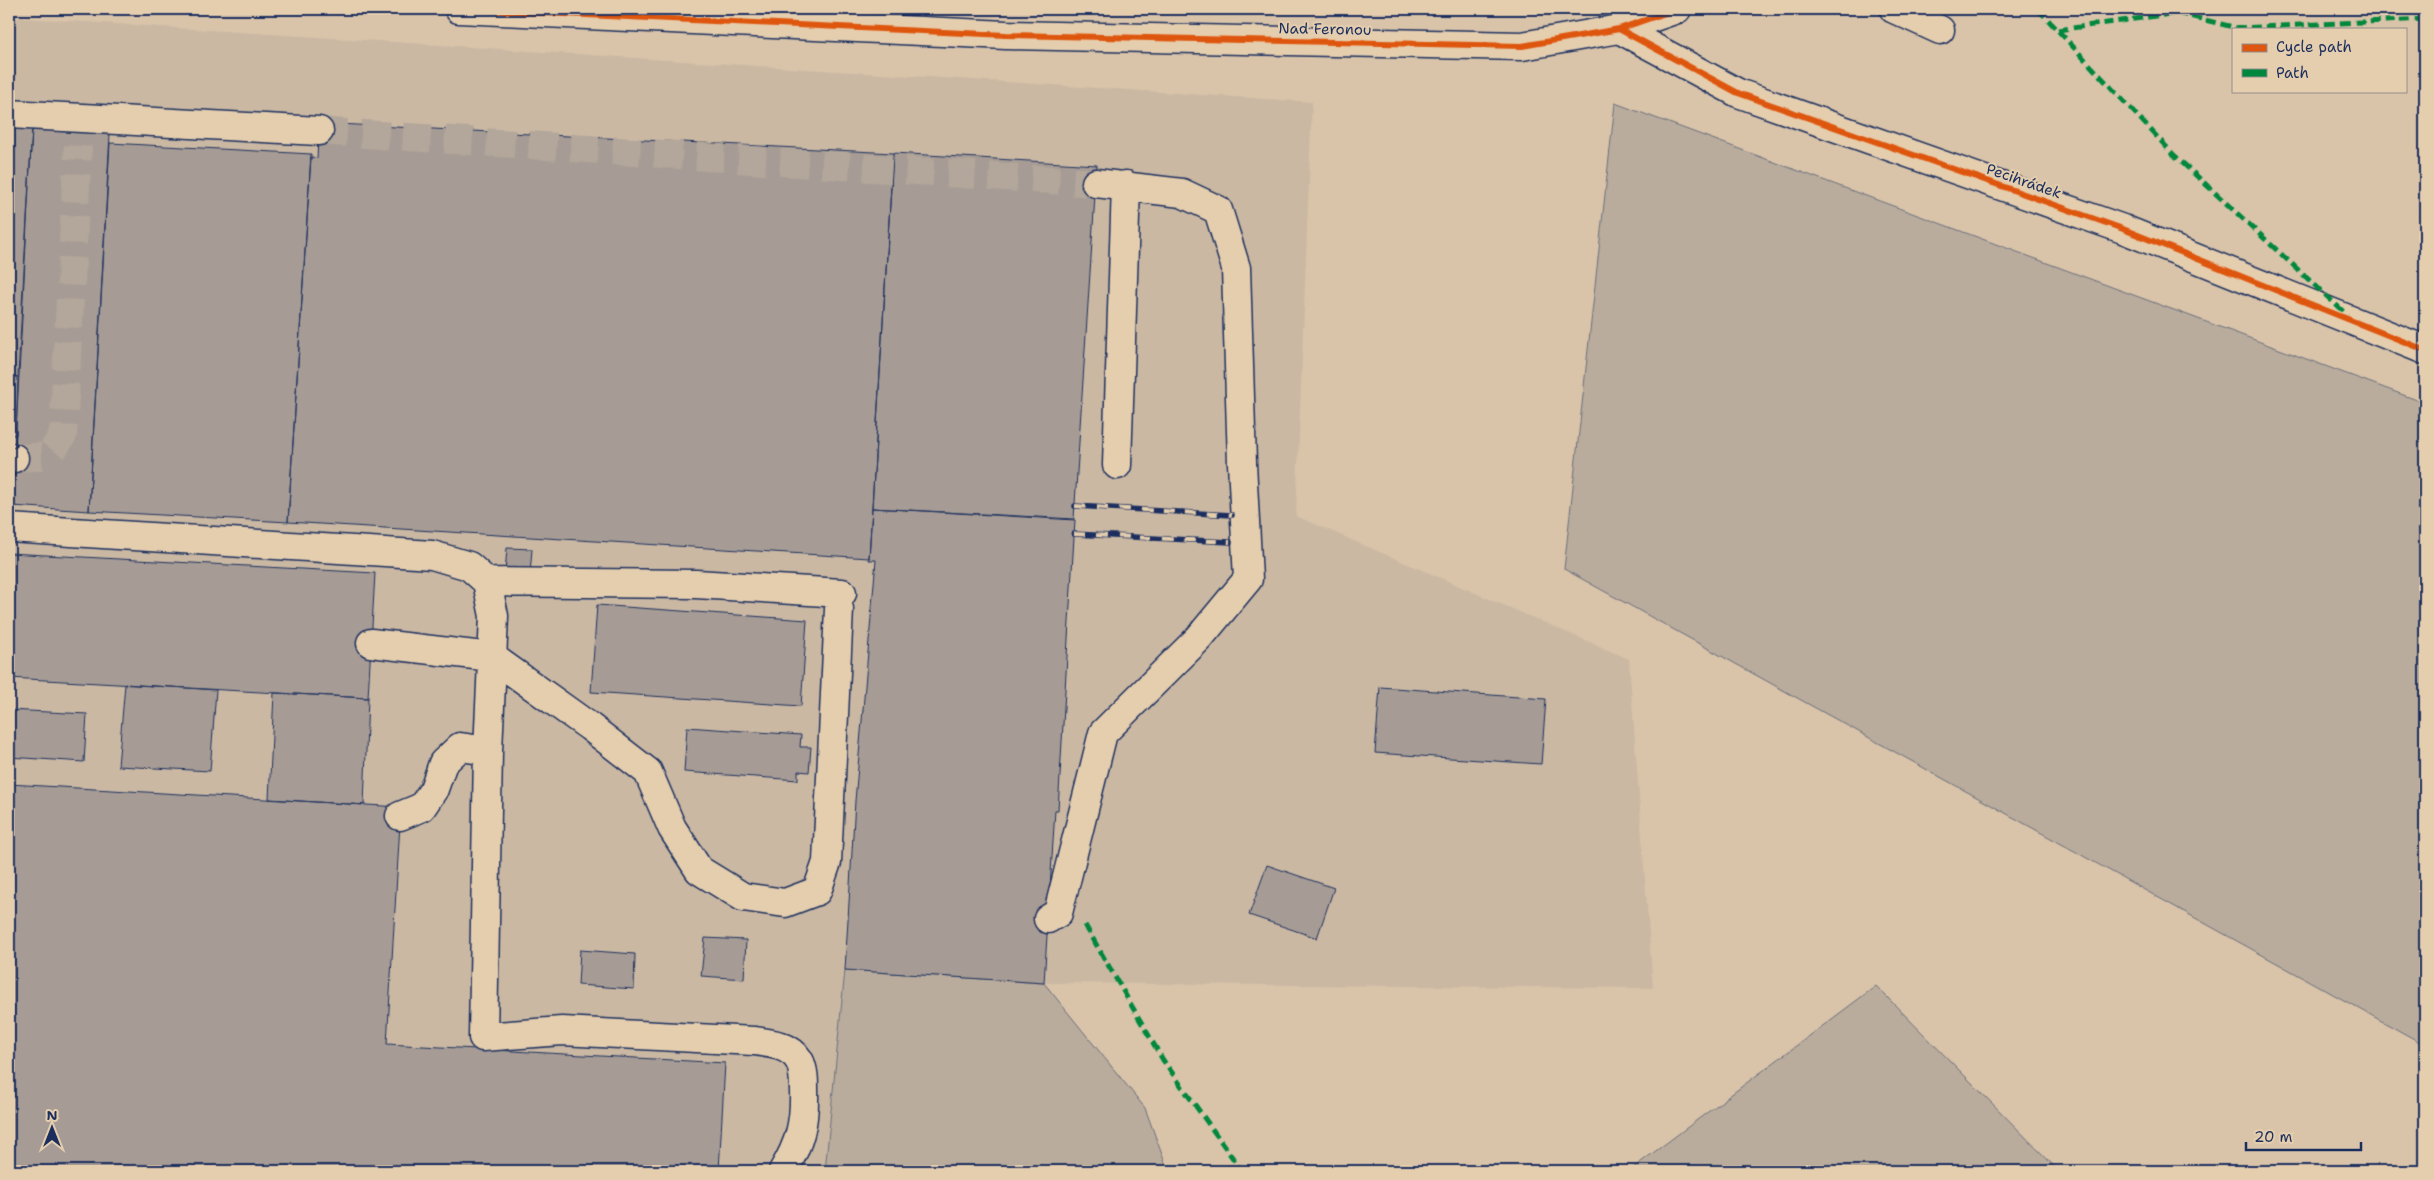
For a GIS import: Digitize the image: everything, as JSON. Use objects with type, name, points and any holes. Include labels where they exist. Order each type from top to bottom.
[{"type":"street","name":"Nad Feronou","points":[[459,9],[1006,35],[1512,46],[1619,29],[1678,9]]},
{"type":"street","points":[[1894,9],[1940,30]]},
{"type":"street","name":"Pecihrádek","points":[[1619,29],[1738,93],[2123,230],[2425,350]]},
{"type":"street","points":[[9,114],[319,131]]},
{"type":"street","points":[[1048,919],[1058,913],[1103,733],[1199,638],[1248,579],[1242,463],[1236,268],[1218,210],[1182,193],[1096,183]]},
{"type":"street","points":[[1117,465],[1126,185]]},
{"type":"street","points":[[9,528],[432,555],[469,566],[487,582],[494,616],[488,751],[483,1037],[562,1032],[754,1041],[780,1045],[799,1059],[804,1076],[805,1120],[794,1153],[783,1171]]},
{"type":"street","points":[[371,643],[492,657],[590,727],[648,772],[672,828],[699,870],[743,897],[785,903],[817,891],[827,862],[841,601],[696,584],[487,582]]},
{"type":"street","points":[[400,816],[422,807],[434,788],[443,763],[460,747],[488,751]]},
{"type":"shaded area","points":[[9,17],[1312,102],[1296,516],[1629,659],[1653,988],[1044,983],[845,970],[825,1171],[9,1171]]},
{"type":"shaded area","points":[[1615,103],[2425,403],[2425,1045],[1564,569]]},
{"type":"shaded area","points":[[845,970],[1044,983],[1145,1108],[1168,1171],[825,1171]]},
{"type":"shaded area","points":[[1876,986],[2059,1171],[1629,1171]]},
{"type":"building","points":[[319,123],[893,153],[869,558],[288,522],[311,157],[317,158]]},
{"type":"building","points":[[9,128],[32,129],[18,377],[9,376]]},
{"type":"building","points":[[32,129],[110,134],[89,511],[12,506]]},
{"type":"building","points":[[110,143],[311,154],[288,522],[89,511]]},
{"type":"building","points":[[893,153],[1097,165],[1074,519],[872,508]]},
{"type":"building","points":[[9,376],[18,377],[16,435],[9,435]]},
{"type":"building","points":[[872,508],[1075,520],[1058,810],[1055,810],[1044,983],[845,970],[855,801],[876,560],[869,560]]},
{"type":"building","points":[[507,548],[532,549],[530,575],[505,573]]},
{"type":"building","points":[[9,553],[375,573],[368,698],[9,678]]},
{"type":"building","points":[[597,605],[807,620],[801,706],[591,692]]},
{"type":"building","points":[[125,684],[216,690],[210,771],[118,766]]},
{"type":"building","points":[[1380,687],[1546,699],[1541,764],[1375,753]]},
{"type":"building","points":[[274,693],[368,698],[364,805],[269,799]]},
{"type":"building","points":[[9,710],[87,714],[84,762],[9,757]]},
{"type":"building","points":[[687,727],[801,735],[800,747],[811,747],[809,772],[798,771],[798,780],[684,772]]},
{"type":"building","points":[[9,784],[401,807],[387,1044],[725,1063],[719,1171],[9,1171]]},
{"type":"building","points":[[1267,865],[1334,888],[1317,938],[1249,915]]},
{"type":"building","points":[[705,938],[746,940],[744,979],[701,976]]},
{"type":"building","points":[[580,950],[635,954],[634,989],[578,985]]},
{"type":"tunnel","points":[[319,131],[1096,183]]},
{"type":"tunnel","points":[[14,458],[49,456],[63,435],[78,146]]},
{"type":"railway","points":[[9,445],[15,445]]},
{"type":"railway","points":[[9,473],[13,474]]},
{"type":"railway","points":[[1075,506],[1232,515]]},
{"type":"railway","points":[[1074,534],[1230,542]]},
{"type":"marked path","points":[[2038,9],[2173,154],[2347,315]]},
{"type":"marked path","points":[[2058,30],[2177,13],[2237,28],[2425,19]]},
{"type":"marked path","points":[[1085,925],[1163,1060],[1242,1171]]},
{"type":"cycle path","points":[[459,9],[1006,35],[1522,46],[1619,29],[1677,9]]},
{"type":"cycle path","points":[[1619,29],[1738,93],[2123,229],[2425,350]]}]
